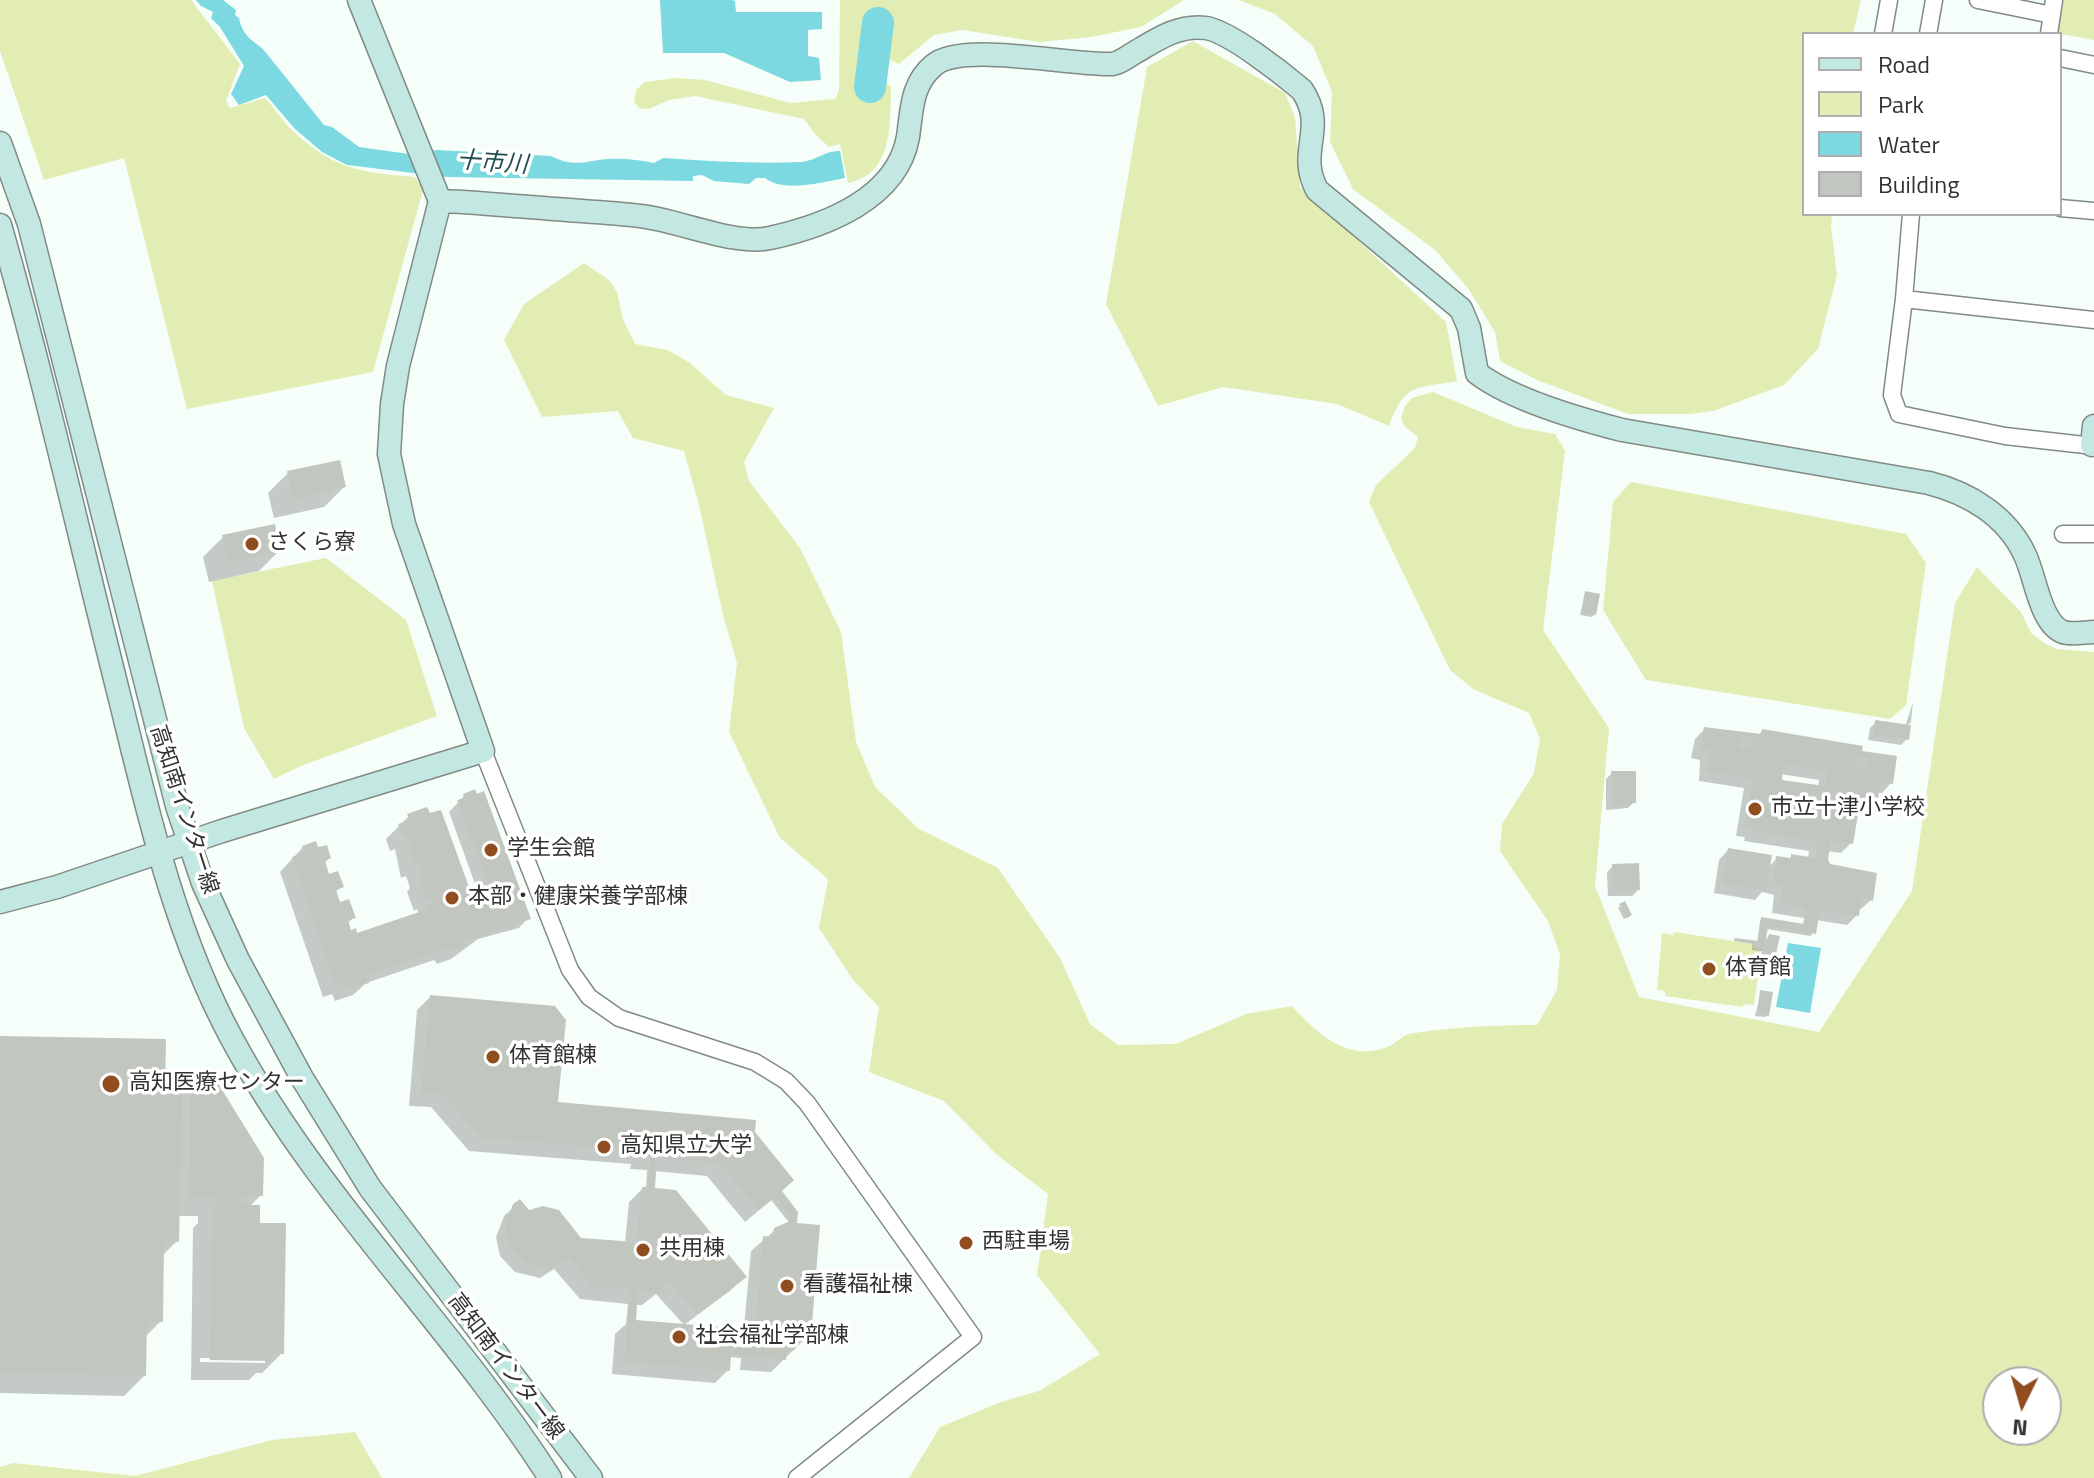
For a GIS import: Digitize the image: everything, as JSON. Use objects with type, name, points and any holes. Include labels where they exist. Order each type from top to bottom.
[{"type":"street","points":[[359,0],[438,195],[392,404],[389,454],[404,524],[483,751],[570,970],[589,997],[619,1018],[755,1062],[786,1081],[807,1103],[973,1337],[797,1478]]},
{"type":"street","points":[[1883,32],[1889,0]]},
{"type":"street","points":[[1928,32],[1934,0]]},
{"type":"street","points":[[1978,0],[2053,8],[2049,32]]},
{"type":"street","points":[[438,195],[642,216],[739,239],[770,238],[845,211],[890,180],[902,159],[913,97],[921,80],[945,57],[990,56],[1116,64],[1182,28],[1207,28],[1222,33],[1302,90],[1315,118],[1308,163],[1317,190],[1461,309],[1469,328],[1477,373],[1494,386],[1622,430],[1958,490],[1982,505],[2012,535],[2025,554],[2050,622],[2063,632],[2094,632]]},
{"type":"street","points":[[2062,58],[2094,65]]},
{"type":"street","name":"高知南インター線","points":[[0,143],[29,224],[177,806],[203,883],[238,960],[302,1078],[370,1188],[591,1478]]},
{"type":"street","points":[[2062,208],[2094,211]]},
{"type":"street","points":[[1911,216],[1892,395],[1899,414],[2005,436],[2093,439]]},
{"type":"street","name":"高知南インター線","points":[[0,225],[56,431],[149,815],[203,979],[232,1038],[268,1098],[338,1201],[455,1344],[515,1424],[550,1478]]},
{"type":"street","points":[[1904,299],[2094,320]]},
{"type":"street","points":[[2063,534],[2094,534]]},
{"type":"street","points":[[0,902],[57,887],[190,842],[483,751]]},
{"type":"green space","points":[[0,0],[191,0],[240,64],[226,101],[230,108],[265,98],[304,141],[333,160],[361,170],[415,177],[423,190],[373,372],[187,409],[124,158],[44,180],[0,51]]},
{"type":"green space","points":[[840,0],[1184,0],[1141,27],[1091,37],[1040,42],[962,30],[934,35],[899,64],[878,54],[881,31],[874,25],[866,84],[884,82],[891,86],[889,131],[882,158],[874,169],[863,178],[848,183],[840,144],[829,147],[804,119],[695,96],[669,100],[649,109],[639,108],[634,102],[636,90],[645,82],[676,78],[705,80],[790,103],[835,99],[839,90]]},
{"type":"green space","points":[[1239,0],[1861,0],[1853,32],[1802,32],[1802,216],[1832,216],[1837,275],[1818,349],[1784,385],[1713,411],[1689,414],[1628,414],[1537,380],[1500,361],[1495,332],[1468,288],[1435,250],[1353,189],[1330,142],[1332,92],[1313,46],[1275,14]]},
{"type":"green space","points":[[2061,0],[2094,0],[2094,40],[2056,32]]},
{"type":"green space","points":[[1193,41],[1285,93],[1295,117],[1300,187],[1446,322],[1457,381],[1413,390],[1401,402],[1389,426],[1337,404],[1223,387],[1158,406],[1106,304],[1147,67]]},
{"type":"green space","points":[[584,263],[609,280],[617,292],[623,320],[635,344],[668,350],[690,363],[726,395],[774,408],[744,462],[749,481],[800,548],[841,632],[856,742],[875,787],[919,829],[998,868],[1060,958],[1090,1024],[1118,1045],[1176,1044],[1246,1014],[1292,1006],[1311,1026],[1334,1042],[1359,1051],[1373,1051],[1414,1033],[1537,1025],[1557,990],[1560,954],[1548,921],[1500,851],[1502,824],[1534,773],[1540,739],[1529,713],[1473,689],[1450,670],[1369,502],[1376,485],[1415,448],[1418,437],[1405,427],[1401,418],[1412,398],[1433,392],[1517,427],[1555,434],[1565,451],[1543,630],[1609,728],[1595,886],[1639,997],[1819,1032],[1912,891],[1955,603],[1977,567],[2021,612],[2031,633],[2044,643],[2057,649],[2094,652],[2094,1478],[909,1478],[940,1427],[1001,1402],[1039,1391],[1100,1354],[1037,1275],[1048,1194],[997,1155],[944,1101],[869,1072],[879,1007],[853,980],[819,928],[828,879],[780,838],[729,732],[737,663],[684,451],[633,438],[618,411],[542,417],[504,340],[524,304]]},
{"type":"green space","points":[[1631,482],[1906,534],[1926,563],[1906,705],[1890,719],[1646,680],[1603,610],[1613,502]]},
{"type":"green space","points":[[326,558],[406,620],[437,716],[274,779],[244,728],[212,581]]},
{"type":"green space","name":"体育館","points":[[1674,932],[1753,944],[1762,949],[1754,1005],[1744,1004],[1743,1007],[1665,996],[1665,991],[1657,990],[1662,933],[1673,935]]},
{"type":"green space","points":[[355,1432],[382,1478],[0,1478],[0,1467],[13,1463],[135,1476],[272,1440]]},
{"type":"water","points":[[196,0],[223,0],[236,10],[235,15],[245,32],[263,49],[324,125],[332,127],[359,147],[409,154],[437,150],[551,156],[573,163],[614,159],[654,163],[663,158],[800,162],[840,151],[845,178],[793,186],[765,178],[756,178],[749,184],[714,181],[702,175],[693,176],[693,181],[447,177],[347,165],[322,152],[295,129],[266,95],[239,105],[231,94],[244,66],[211,18],[213,12]]},
{"type":"water","points":[[660,0],[732,0],[735,1],[736,12],[822,12],[822,29],[808,30],[808,56],[819,58],[821,80],[790,82],[724,53],[663,53]]},
{"type":"water","points":[[1788,943],[1821,948],[1810,1013],[1776,1007]]},
{"type":"building","name":"さくら寮","points":[[340,460],[346,487],[293,499],[287,471]]},
{"type":"building","name":"さくら寮","points":[[275,524],[281,552],[228,563],[222,535]]},
{"type":"building","points":[[1585,591],[1600,594],[1596,615],[1581,613]]},
{"type":"building","points":[[1875,720],[1911,725],[1909,740],[1876,735],[1873,738]]},
{"type":"building","points":[[1704,727],[1761,734],[1762,729],[1863,746],[1862,751],[1897,756],[1893,784],[1880,783],[1878,800],[1861,797],[1853,844],[1831,841],[1830,864],[1877,873],[1873,901],[1861,898],[1859,916],[1820,910],[1816,934],[1768,927],[1764,950],[1753,948],[1753,944],[1734,941],[1735,938],[1758,941],[1761,917],[1804,924],[1806,908],[1780,904],[1783,885],[1772,883],[1776,856],[1791,858],[1791,854],[1816,858],[1817,842],[1745,827],[1752,779],[1707,772],[1709,750],[1700,749]],"holes":[[[1741,736],[1752,738],[1750,749],[1739,747]],[[1857,756],[1869,757],[1867,768],[1855,766]],[[1783,765],[1827,771],[1825,786],[1782,780]]]},
{"type":"building","points":[[1611,771],[1636,771],[1636,803],[1613,805]]},
{"type":"building","name":"本部・健康栄養学部棟","points":[[475,789],[477,794],[484,791],[531,919],[464,942],[466,946],[450,952],[448,948],[366,975],[369,983],[348,989],[345,982],[336,985],[292,857],[304,853],[302,846],[316,841],[318,847],[327,845],[331,858],[325,861],[329,874],[338,871],[344,887],[336,890],[340,902],[349,899],[356,918],[348,920],[351,930],[356,928],[357,933],[428,909],[426,905],[432,903],[431,898],[427,899],[419,877],[423,875],[419,864],[414,866],[408,848],[412,847],[408,837],[404,839],[398,824],[410,820],[407,814],[427,807],[430,813],[441,810],[476,906],[494,900],[457,800]]},
{"type":"building","points":[[1728,848],[1772,855],[1766,891],[1722,884]]},
{"type":"building","points":[[1639,863],[1640,890],[1613,891],[1612,864]]},
{"type":"building","points":[[1625,901],[1632,915],[1627,918],[1619,904]]},
{"type":"building","points":[[1769,934],[1780,936],[1772,971],[1762,970]]},
{"type":"building","points":[[1760,990],[1773,992],[1769,1016],[1757,1014]]},
{"type":"building","points":[[430,995],[555,1006],[566,1020],[558,1102],[756,1120],[755,1132],[794,1180],[782,1191],[798,1212],[797,1223],[820,1225],[811,1336],[800,1335],[794,1350],[787,1352],[786,1360],[731,1355],[730,1371],[624,1362],[630,1290],[593,1287],[569,1258],[551,1269],[525,1263],[509,1246],[505,1226],[513,1204],[520,1199],[529,1210],[543,1206],[559,1210],[581,1238],[636,1242],[642,1187],[647,1187],[650,1157],[643,1156],[643,1151],[482,1138],[444,1095],[421,1094]],"holes":[[[657,1158],[720,1163],[759,1210],[774,1198],[789,1214],[788,1222],[774,1228],[773,1237],[763,1236],[753,1348],[731,1346],[733,1328],[636,1320],[638,1291],[657,1293],[670,1282],[698,1314],[747,1277],[676,1190],[655,1188]]]},
{"type":"building","points":[[0,1036],[166,1039],[165,1092],[182,1093],[179,1242],[164,1241],[163,1322],[147,1322],[146,1376],[0,1373]]},
{"type":"building","points":[[190,1075],[213,1075],[264,1158],[263,1196],[242,1196],[242,1205],[260,1205],[260,1223],[286,1223],[284,1354],[271,1354],[271,1361],[210,1360],[212,1206],[217,1206],[217,1197],[189,1197]]},
{"type":"waterway","name":"十市川","points":[[870,87],[878,23]]},
{"type":"place","name":"さくら寮","points":[[252,544]]},
{"type":"place","name":"市立十津小学校","points":[[1755,809]]},
{"type":"place","name":"学生会館","points":[[491,850]]},
{"type":"place","name":"本部・健康栄養学部棟","points":[[452,898]]},
{"type":"place","name":"体育館","points":[[1709,969]]},
{"type":"place","name":"体育館棟","points":[[493,1057]]},
{"type":"place","name":"高知医療センター","points":[[111,1084]]},
{"type":"place","name":"高知県立大学","points":[[604,1147]]},
{"type":"place","name":"西駐車場","points":[[966,1243]]},
{"type":"place","name":"共用棟","points":[[643,1250]]},
{"type":"place","name":"看護福祉棟","points":[[787,1286]]},
{"type":"place","name":"社会福祉学部棟","points":[[679,1337]]}]
